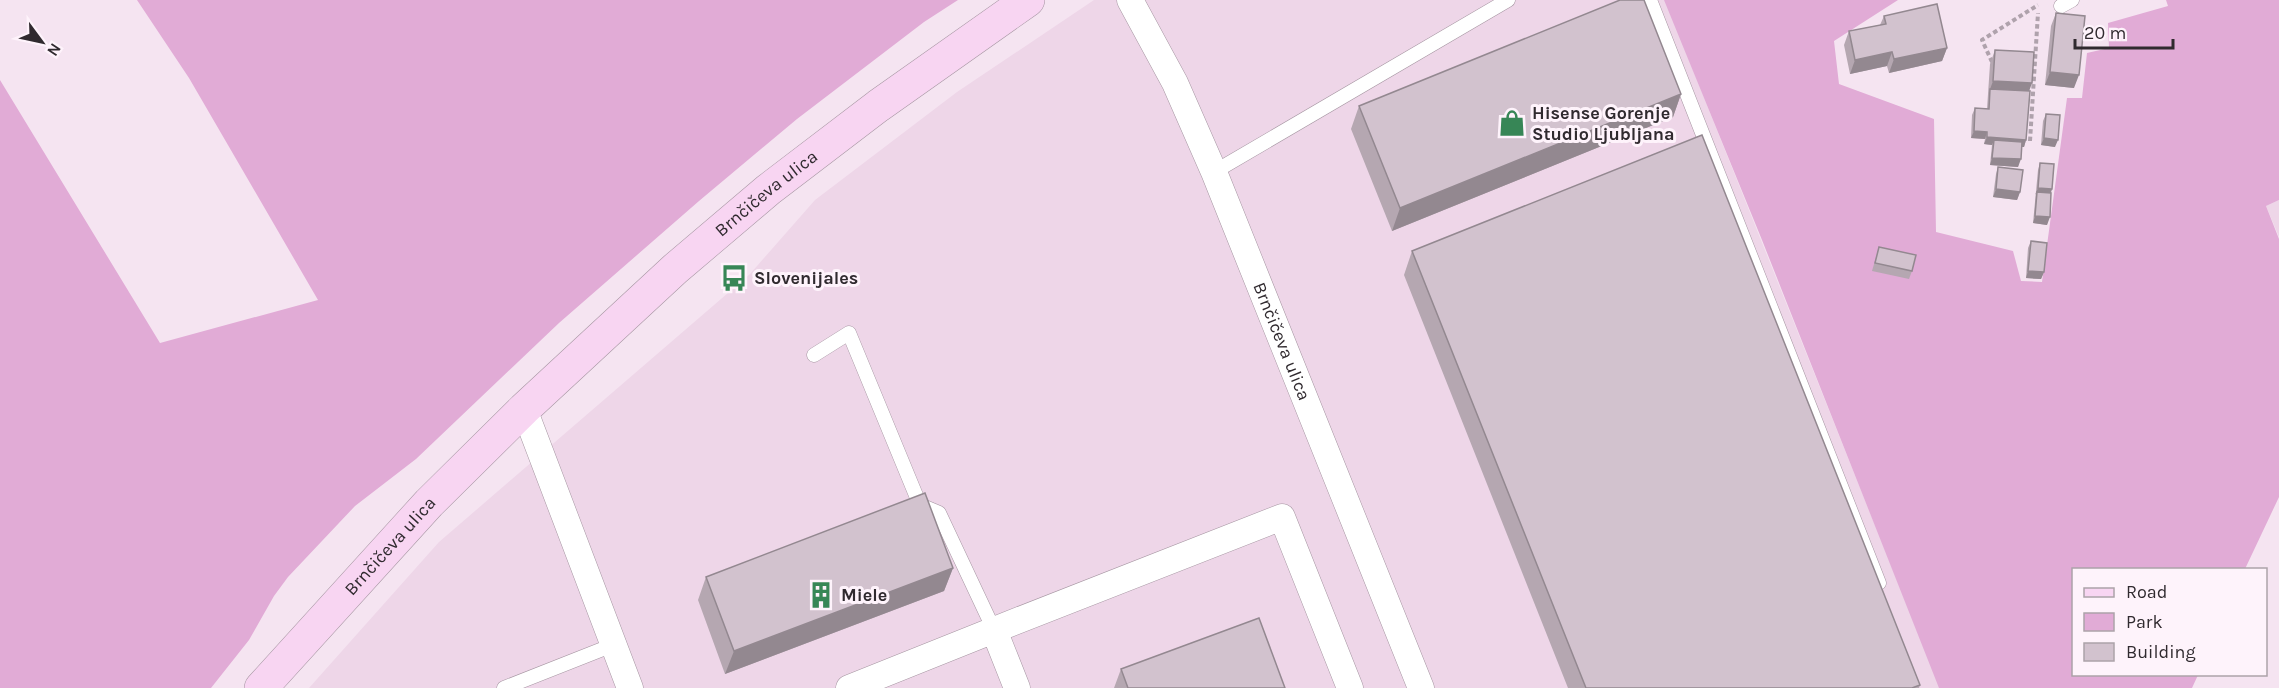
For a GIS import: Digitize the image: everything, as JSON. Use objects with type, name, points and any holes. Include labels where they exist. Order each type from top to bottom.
[{"type":"street","name":"Brnčičeva ulica","points":[[261,688],[429,503],[524,409],[675,269],[768,190],[878,106],[1028,0]]},
{"type":"street","name":"Brnčičeva ulica","points":[[1130,0],[1175,83],[1214,172],[1421,688]]},
{"type":"street","points":[[524,409],[630,688]]},
{"type":"street","points":[[849,688],[1281,517],[1350,688]]},
{"type":"street","points":[[994,630],[1017,688]]},
{"type":"lane","points":[[1214,172],[1508,0]]},
{"type":"lane","points":[[1650,0],[1886,599]]},
{"type":"lane","points":[[814,355],[849,333],[920,505],[939,513],[994,630]]},
{"type":"lane","points":[[504,688],[613,645]]},
{"type":"path","points":[[1992,62],[1982,40],[2042,3],[2030,141]]},
{"type":"shaded area","points":[[1094,0],[1665,0],[1940,688],[309,688],[439,542],[750,274],[815,200],[957,92]]},
{"type":"shaded area","points":[[2279,200],[2279,237],[2266,206]]},
{"type":"green space","points":[[137,0],[958,0],[924,22],[797,119],[699,201],[559,323],[416,459],[355,506],[288,577],[274,596],[249,640],[211,688],[0,688],[0,80],[160,343],[318,300],[189,78]]},
{"type":"green space","points":[[1664,0],[1898,0],[1834,41],[1839,84],[1934,119],[1936,232],[2013,251],[2021,281],[2042,282],[2067,98],[2082,98],[2087,53],[2109,48],[2108,23],[2168,6],[2166,0],[2279,0],[2279,200],[2266,206],[2279,239],[2279,497],[2245,568],[2072,568],[2072,676],[2198,676],[2192,688],[1939,688],[1762,240]]},
{"type":"building","name":"Hisense Gorenje Studio Ljubljana","points":[[1620,0],[1644,0],[1681,94],[1400,208],[1359,106]]},
{"type":"building","points":[[1937,4],[1947,48],[1894,59],[1892,52],[1855,60],[1849,31],[1886,24],[1884,16]]},
{"type":"building","points":[[2056,13],[2085,16],[2079,75],[2050,72]]},
{"type":"building","points":[[1995,50],[2034,52],[2032,83],[1993,81]]},
{"type":"building","points":[[1990,89],[2030,91],[2026,140],[1987,137],[1987,132],[1974,131],[1975,108],[1989,109]]},
{"type":"building","points":[[2046,114],[2060,115],[2058,140],[2044,138]]},
{"type":"building","points":[[1702,135],[1920,685],[1912,688],[1586,688],[1412,251]]},
{"type":"building","points":[[1994,140],[2022,142],[2021,159],[1992,158]]},
{"type":"building","points":[[2040,163],[2054,164],[2052,189],[2038,188]]},
{"type":"building","points":[[1998,167],[2023,170],[2020,192],[1996,189]]},
{"type":"building","points":[[2037,192],[2051,193],[2050,217],[2035,216]]},
{"type":"building","points":[[2031,241],[2047,243],[2044,272],[2028,271]]},
{"type":"building","points":[[1879,247],[1916,255],[1912,271],[1875,263]]},
{"type":"building","name":"Miele","points":[[925,493],[953,568],[734,651],[706,577]]},
{"type":"building","points":[[1259,618],[1285,688],[1128,688],[1121,669]]},
{"type":"place","name":"Hisense Gorenje Studio Ljubljana","points":[[1512,123]]},
{"type":"place","name":"Slovenijales","points":[[734,278]]},
{"type":"place","name":"Miele","points":[[821,595]]}]
